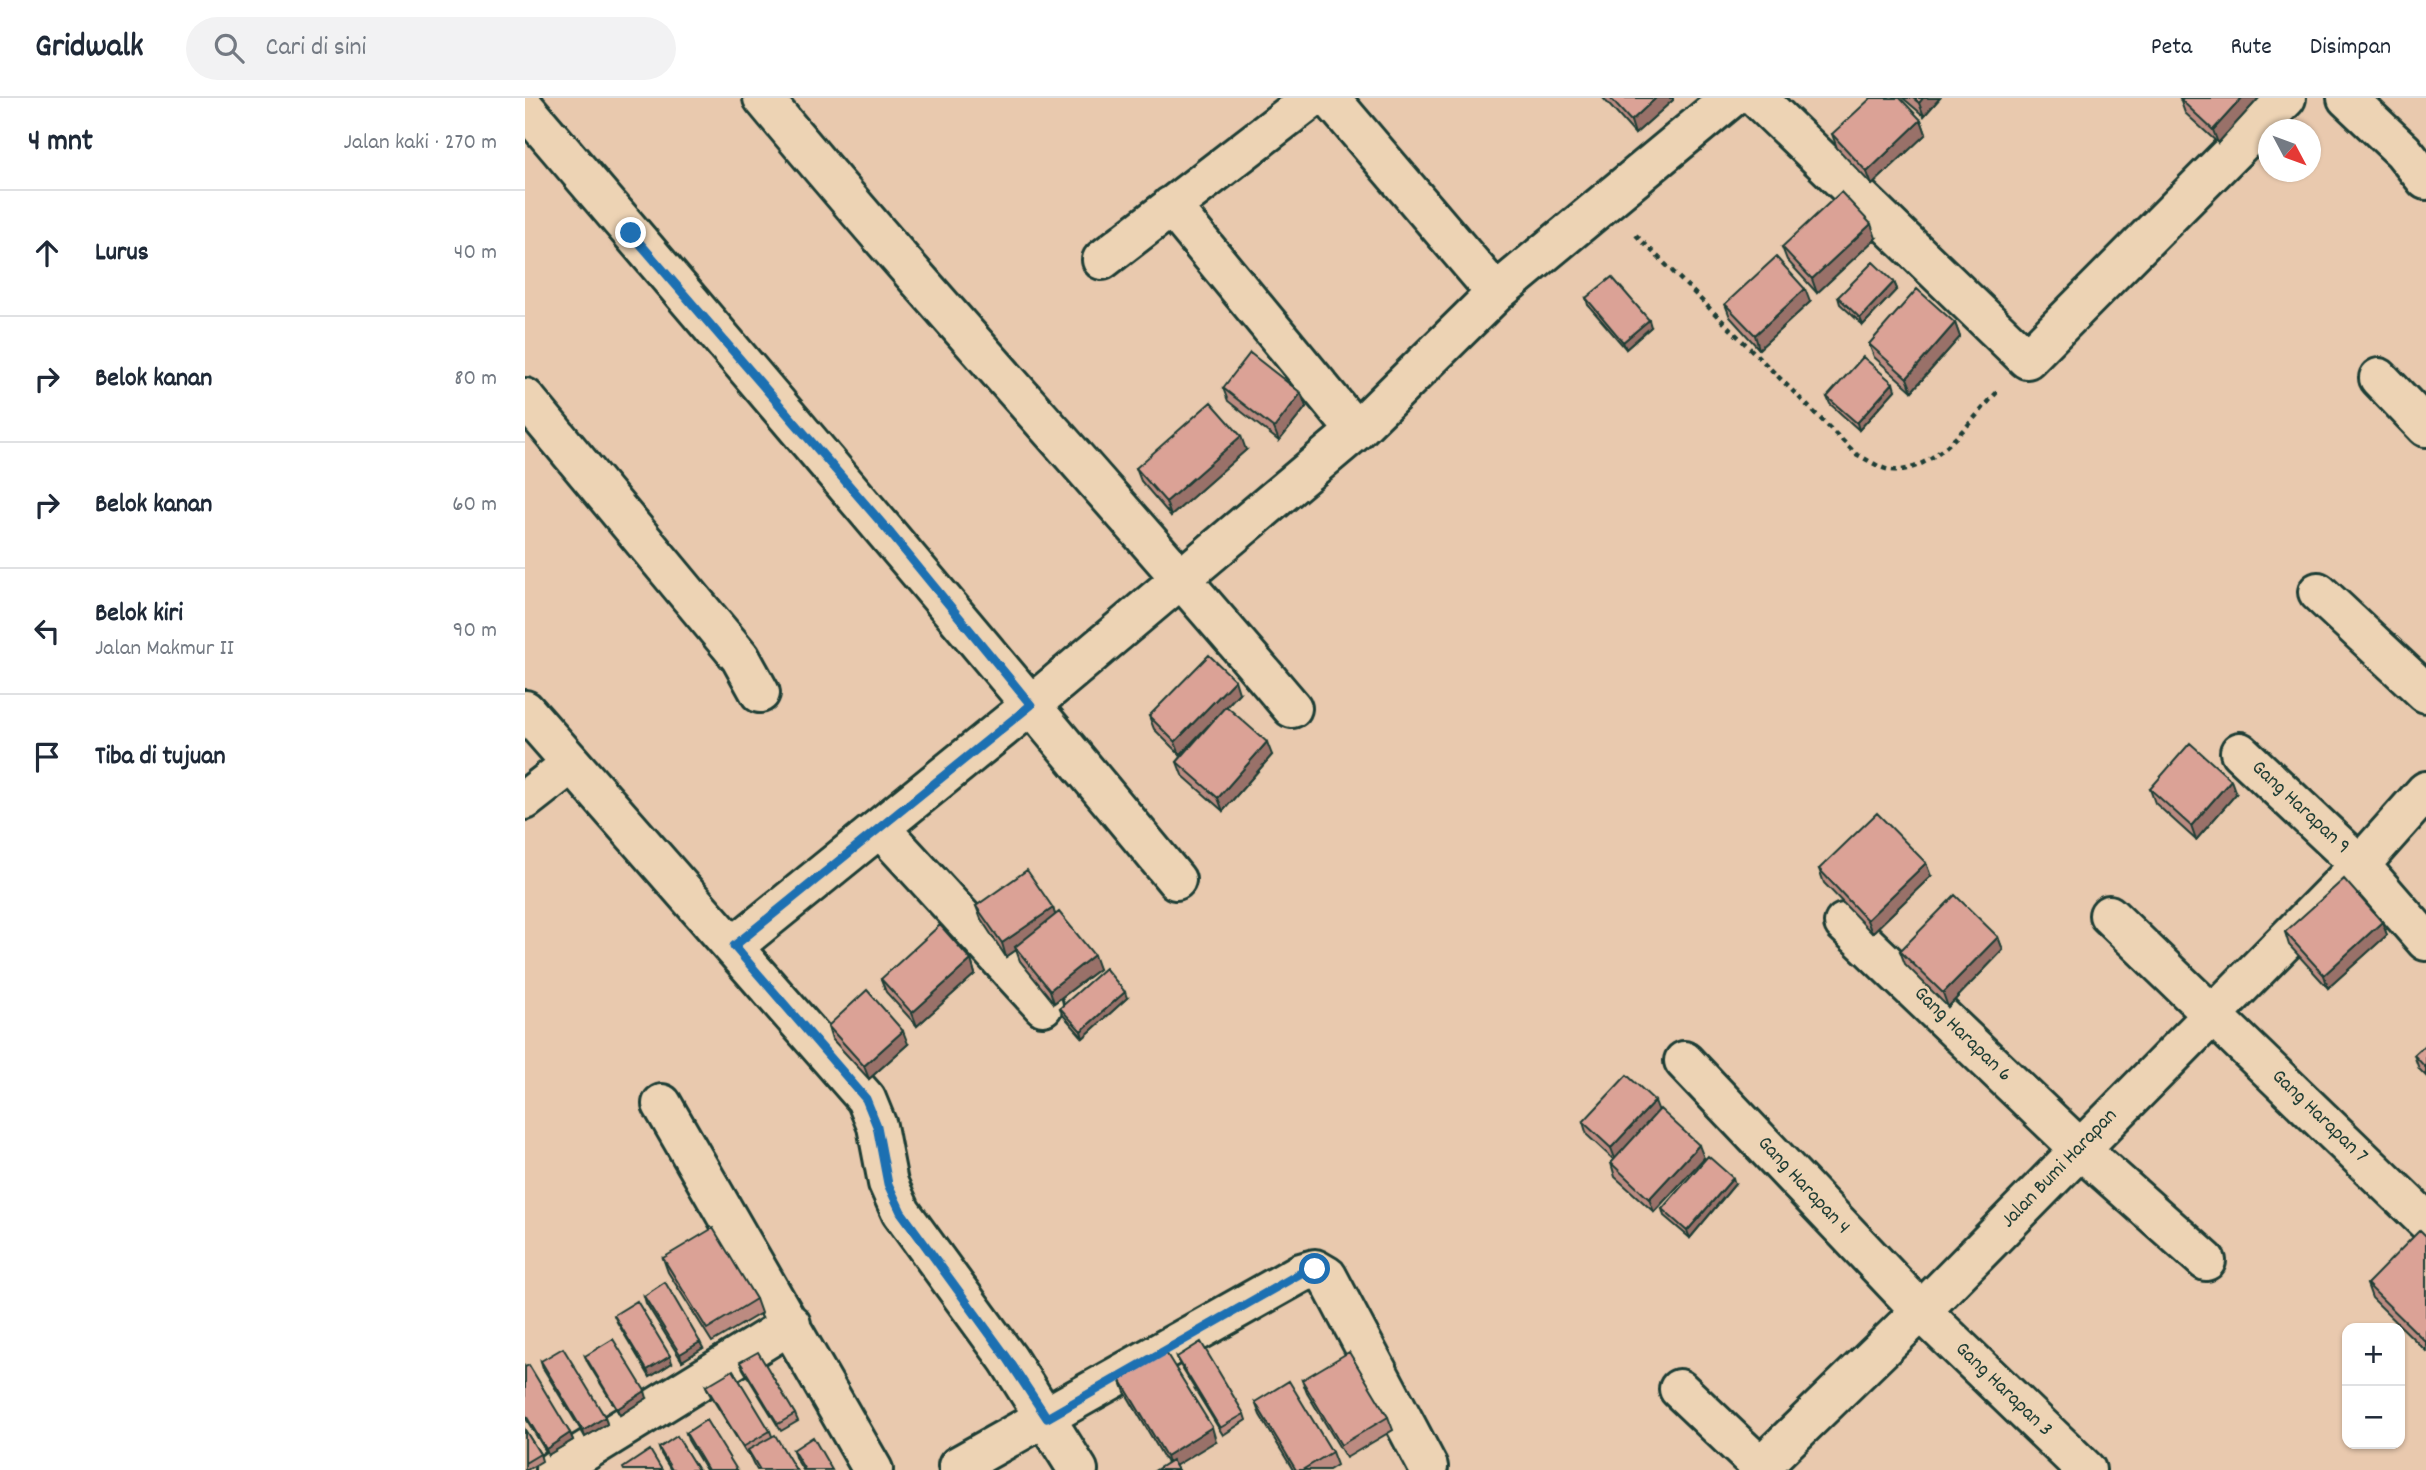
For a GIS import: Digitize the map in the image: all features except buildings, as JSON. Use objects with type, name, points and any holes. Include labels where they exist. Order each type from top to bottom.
[{"type":"street","points":[[763,98],[984,354],[1182,577],[1292,708]]},
{"type":"street","points":[[1102,260],[1312,98]]},
{"type":"street","points":[[1330,98],[1496,293]]},
{"type":"street","points":[[734,946],[1031,705],[1356,431],[1496,293],[1731,98]]},
{"type":"street","points":[[1757,98],[2027,359],[2286,98]]},
{"type":"street","points":[[2347,98],[2415,164],[2426,180]]},
{"type":"street","points":[[525,108],[708,325],[891,534],[1176,880]]},
{"type":"street","points":[[1171,206],[1356,431]]},
{"type":"street","points":[[2379,378],[2426,427]]},
{"type":"street","points":[[525,398],[740,657],[760,693]]},
{"type":"street","points":[[2318,592],[2426,693]]},
{"type":"street","points":[[525,710],[866,1099],[877,1126],[888,1184],[901,1212],[1008,1359],[1078,1470]]},
{"type":"street","name":"Gang Harapan 9","points":[[2240,752],[2360,865]]},
{"type":"street","points":[[525,800],[571,764]]},
{"type":"street","name":"Jalan Bumi Harapan","points":[[1760,1469],[1921,1311],[2360,865],[2426,791]]},
{"type":"street","points":[[881,829],[1043,1006]]},
{"type":"street","points":[[2360,865],[2426,941]]},
{"type":"street","name":"Gang Harapan 7","points":[[2109,915],[2426,1221]]},
{"type":"street","name":"Gang Harapan 6","points":[[1844,923],[2080,1148],[2206,1261]]},
{"type":"street","name":"Gang Harapan 4","points":[[1684,1061],[1921,1311]]},
{"type":"street","points":[[662,1104],[873,1470]]},
{"type":"street","points":[[958,1466],[1301,1273],[1315,1269],[1327,1276],[1426,1469]]},
{"type":"street","name":"Gang Harapan 3","points":[[1921,1311],[2085,1470]]},
{"type":"street","points":[[555,1470],[791,1324]]},
{"type":"street","points":[[1679,1390],[1760,1469]]},
{"type":"path","points":[[1605,204],[1856,454],[1889,471],[1914,469],[1950,443],[2027,359]]},
{"type":"route","points":[[631,233],[891,534],[1031,705],[734,946],[866,1099],[877,1126],[888,1184],[901,1212],[1008,1359],[1047,1418],[1301,1273],[1315,1269]]}]
